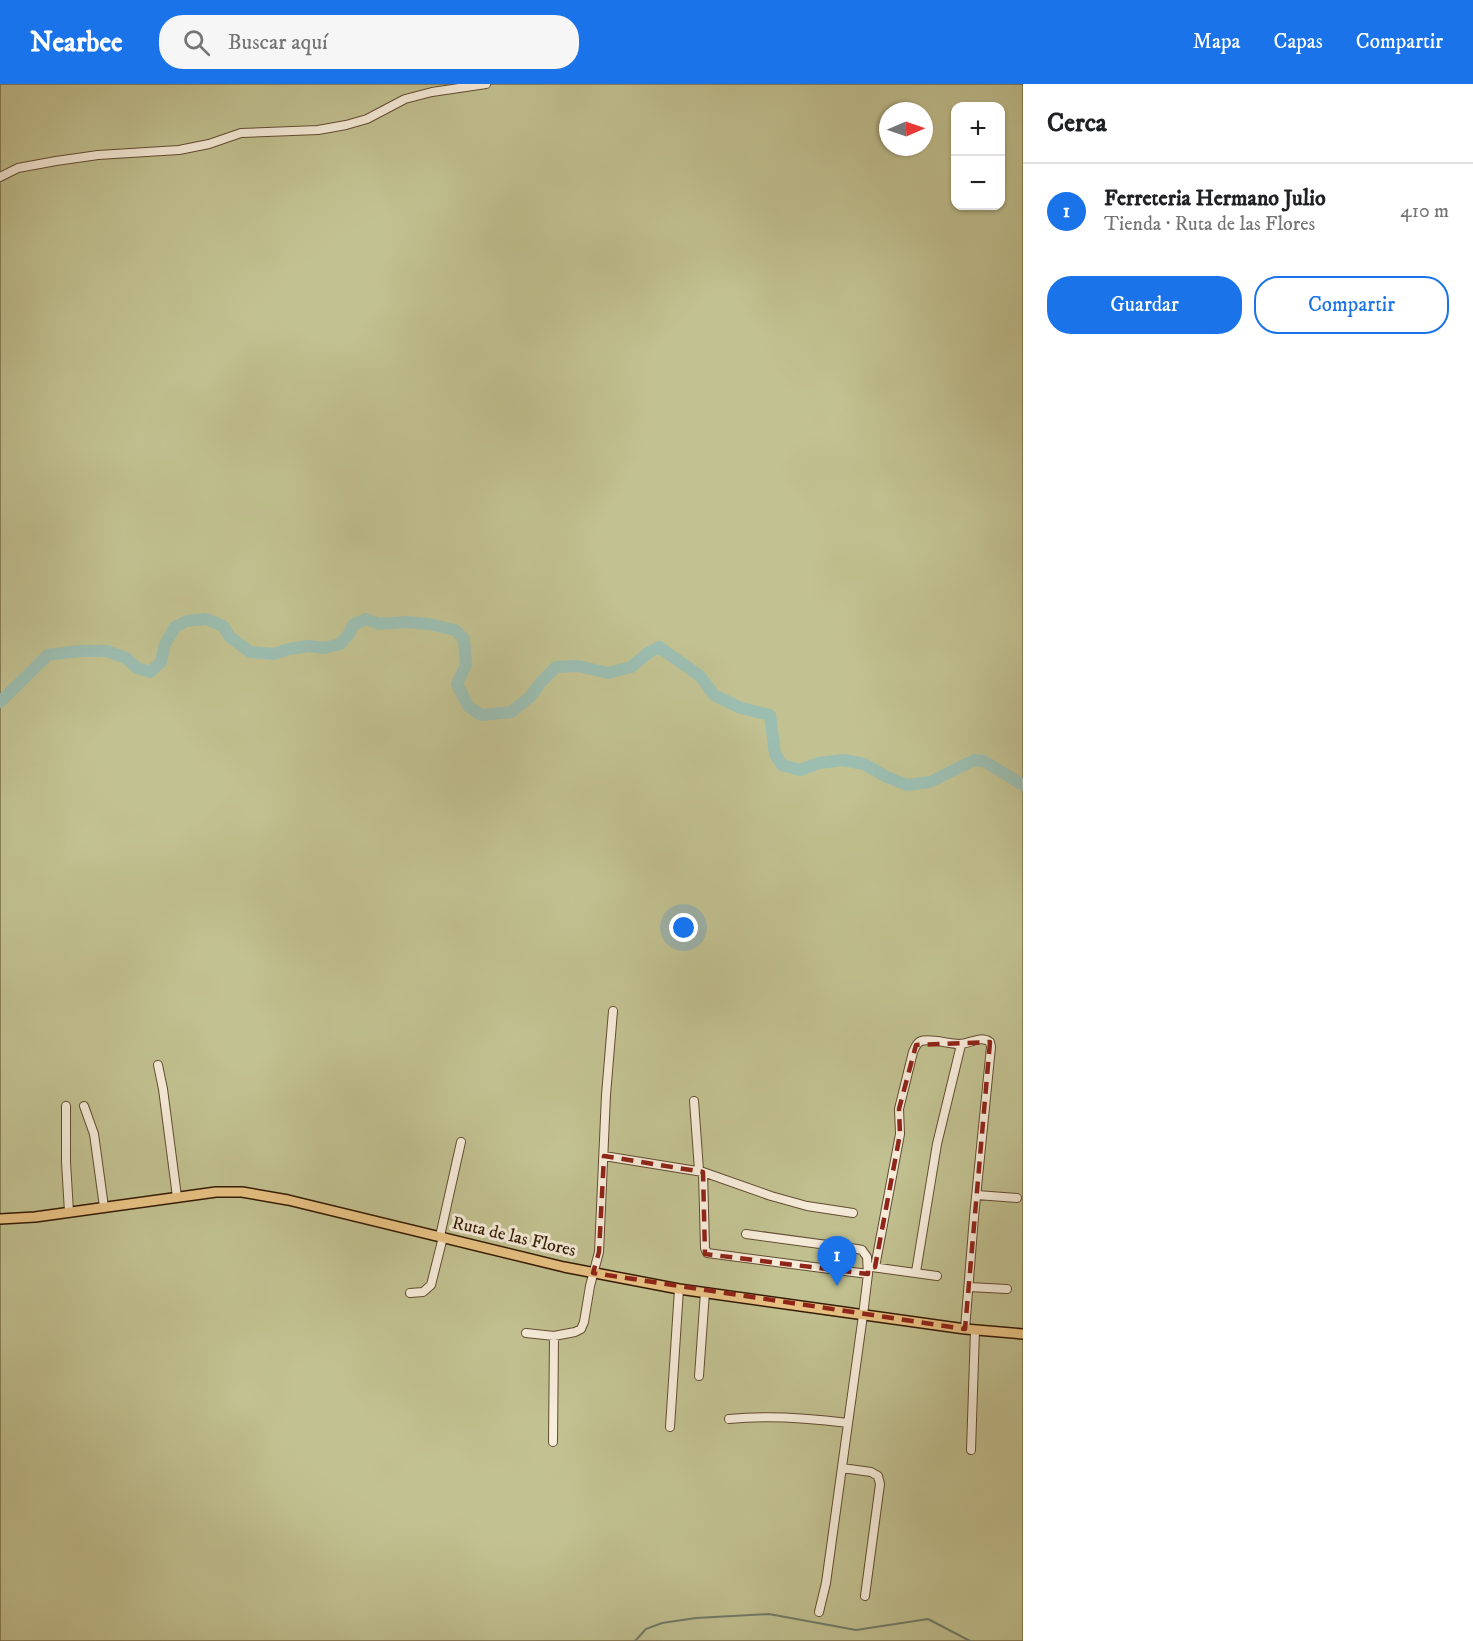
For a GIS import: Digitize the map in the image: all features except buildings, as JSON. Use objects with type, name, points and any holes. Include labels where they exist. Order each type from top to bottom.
[{"type":"main road","name":"Ruta de las Flores","points":[[0,1220],[216,1192],[262,1194],[527,1258],[679,1289],[970,1330],[1023,1334]]},
{"type":"street","points":[[0,177],[27,166],[98,155],[179,150],[208,144],[241,133],[318,130],[346,125],[368,119],[405,99],[432,92],[486,84]]},
{"type":"street","points":[[526,1333],[554,1336],[581,1329],[584,1322],[599,1252],[612,1011]]},
{"type":"street","points":[[819,1612],[826,1583],[870,1270],[900,1134],[899,1109],[913,1052],[921,1041],[961,1045],[987,1039],[991,1047],[969,1287],[971,1450]]},
{"type":"street","points":[[916,1272],[937,1144],[961,1045]]},
{"type":"street","points":[[158,1065],[177,1197]]},
{"type":"street","points":[[694,1101],[707,1253],[870,1270],[916,1272],[936,1276]]},
{"type":"street","points":[[66,1106],[69,1212]]},
{"type":"street","points":[[84,1106],[94,1134],[104,1207]]},
{"type":"street","points":[[410,1293],[423,1292],[431,1285],[462,1142]]},
{"type":"street","points":[[604,1156],[701,1171],[743,1187],[807,1206],[853,1213]]},
{"type":"street","points":[[976,1195],[1017,1198]]},
{"type":"street","points":[[746,1234],[858,1249],[865,1253],[870,1270]]},
{"type":"street","points":[[969,1287],[1007,1289]]},
{"type":"street","points":[[670,1427],[679,1289]]},
{"type":"street","points":[[699,1376],[705,1292]]},
{"type":"street","points":[[553,1442],[554,1336]]},
{"type":"street","points":[[729,1419],[801,1418],[848,1423]]},
{"type":"street","points":[[842,1468],[871,1472],[878,1476],[880,1484],[865,1596]]},
{"type":"highlighted area","points":[[990,1042],[965,1329],[593,1273],[599,1252],[604,1156],[703,1172],[705,1254],[868,1274],[868,1268],[875,1267],[900,1134],[899,1109],[916,1045]]},
{"type":"shaded area","points":[[0,84],[1023,84],[1023,1641],[0,1641]]},
{"type":"waterway","points":[[0,702],[48,655],[80,651],[107,651],[126,658],[137,668],[150,672],[161,662],[165,644],[175,627],[187,621],[206,619],[223,626],[230,637],[250,652],[274,654],[289,649],[309,646],[324,648],[340,644],[353,625],[366,619],[379,624],[406,622],[455,630],[464,639],[466,665],[457,684],[468,706],[481,715],[511,712],[530,697],[556,667],[578,666],[608,673],[631,667],[659,647],[700,676],[714,695],[741,708],[770,715],[775,754],[782,765],[800,770],[819,763],[843,760],[864,764],[907,785],[930,782],[974,760],[984,761],[1023,785]]},
{"type":"waterway","points":[[635,1641],[646,1629],[662,1623],[696,1618],[769,1614],[856,1630],[928,1619],[970,1641]]},
{"type":"place","name":"Ferreteria Hermano Julio","points":[[837,1286]]}]
